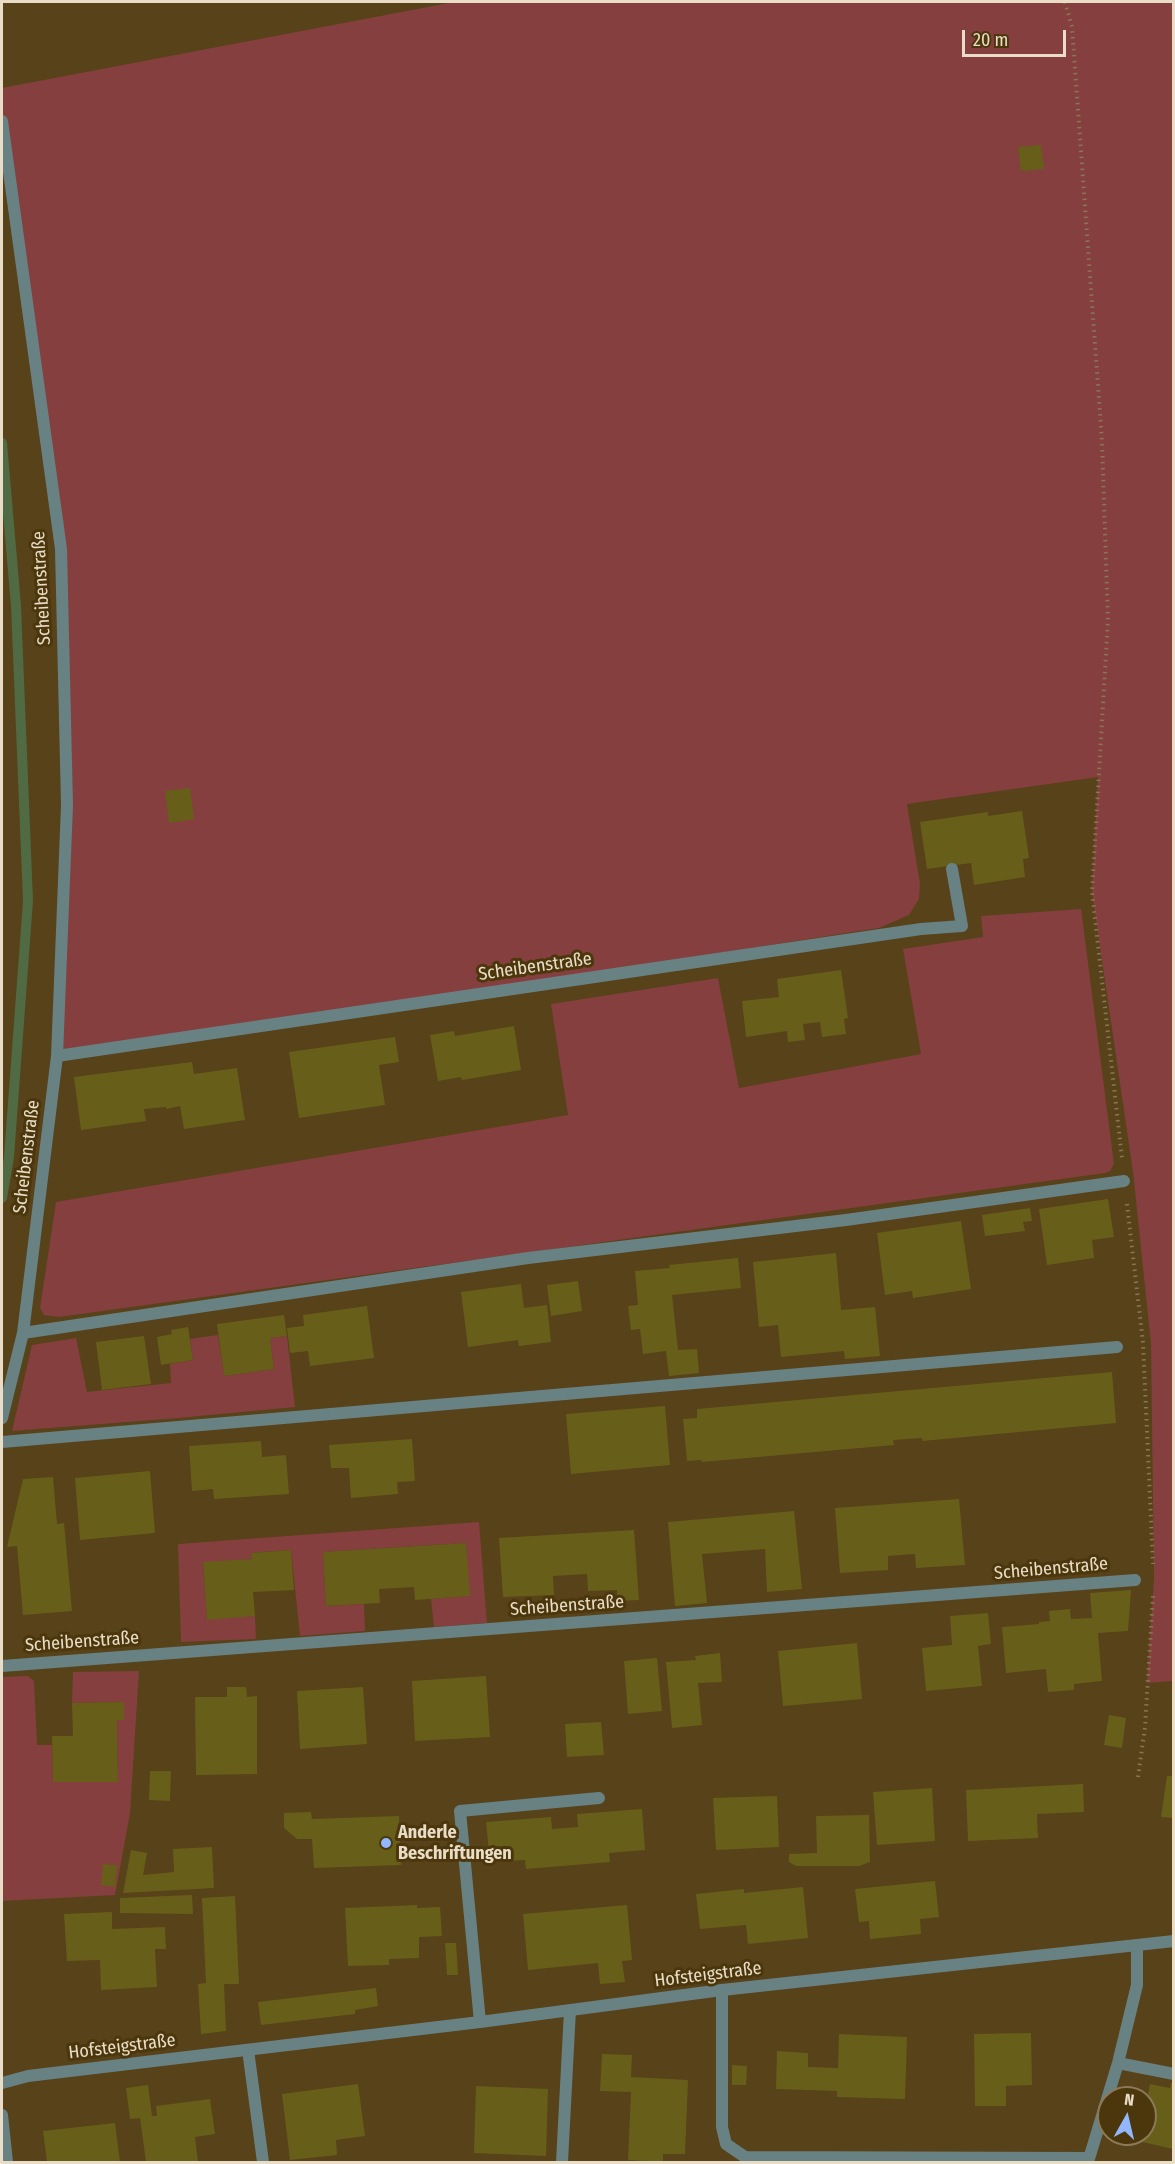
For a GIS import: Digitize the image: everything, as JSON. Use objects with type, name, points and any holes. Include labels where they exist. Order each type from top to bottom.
[{"type":"street","name":"Scheibenstraße","points":[[2,121],[61,549],[67,806],[57,1056],[23,1334],[2,1419]]},
{"type":"street","name":"Scheibenstraße","points":[[57,1056],[921,929],[962,926],[952,869]]},
{"type":"street","points":[[23,1334],[528,1258],[846,1220],[1124,1181]]},
{"type":"street","points":[[2,1442],[1117,1347]]},
{"type":"street","name":"Scheibenstraße","points":[[2,1666],[1135,1580]]},
{"type":"street","points":[[480,2022],[460,1811],[599,1798]]},
{"type":"street","name":"Hofsteigstraße","points":[[2,2083],[28,2076],[480,2022],[722,1990],[1173,1941]]},
{"type":"street","points":[[722,1990],[722,2127],[726,2144],[745,2157],[1089,2160],[1118,2063],[1137,1985],[1137,1946]]},
{"type":"street","points":[[562,2163],[570,2010]]},
{"type":"street","points":[[248,2050],[263,2163]]},
{"type":"street","points":[[1118,2063],[1173,2074]]},
{"type":"street","points":[[2,2115],[7,2163]]},
{"type":"path","points":[[1065,2],[1072,27],[1102,441],[1107,609],[1092,892],[1143,1343],[1153,1567]]},
{"type":"path","points":[[1138,1777],[1145,1727],[1153,1589]]},
{"type":"shaded area","points":[[454,2],[1173,2],[1173,1681],[1147,1683],[1154,1578],[1151,1344],[1133,1172],[1092,892],[1098,777],[907,804],[920,884],[919,899],[909,915],[879,928],[57,1056],[67,805],[61,549],[2,121],[2,88]]},
{"type":"shaded area","points":[[1081,909],[1114,1164],[1110,1171],[1105,1173],[59,1317],[44,1315],[40,1308],[56,1202],[568,1115],[551,1004],[718,978],[739,1088],[921,1054],[903,949],[983,937],[981,916]]},
{"type":"shaded area","points":[[218,1335],[224,1376],[274,1369],[270,1338],[287,1336],[295,1407],[12,1431],[32,1345],[76,1338],[87,1392],[171,1383],[170,1364],[193,1360],[190,1339]]},
{"type":"shaded area","points":[[479,1522],[487,1623],[434,1627],[431,1599],[469,1596],[466,1543],[323,1552],[326,1606],[364,1604],[365,1631],[300,1636],[291,1550],[251,1553],[252,1559],[203,1563],[207,1619],[255,1616],[256,1639],[181,1642],[178,1544]]},
{"type":"shaded area","points":[[139,1671],[130,1813],[115,1895],[2,1901],[2,1677],[28,1676],[34,1681],[37,1745],[52,1745],[53,1782],[118,1782],[117,1720],[124,1720],[124,1702],[72,1703],[73,1672]]},
{"type":"building","points":[[1041,145],[1044,169],[1021,171],[1018,147]]},
{"type":"building","points":[[190,788],[194,819],[169,823],[165,791]]},
{"type":"building","points":[[1022,811],[1029,858],[1023,859],[1025,877],[974,885],[971,863],[927,869],[920,822],[988,812],[988,816]]},
{"type":"building","points":[[841,970],[848,1018],[844,1019],[846,1034],[822,1037],[820,1022],[803,1024],[805,1040],[788,1042],[787,1031],[746,1037],[742,1001],[779,997],[777,979]]},
{"type":"building","points":[[514,1026],[521,1070],[462,1080],[461,1077],[438,1081],[430,1035],[454,1031],[455,1036]]},
{"type":"building","points":[[395,1037],[399,1062],[379,1065],[385,1105],[299,1118],[289,1052]]},
{"type":"building","points":[[192,1062],[194,1074],[237,1068],[245,1120],[184,1129],[180,1106],[166,1109],[166,1107],[144,1109],[146,1121],[81,1130],[74,1077]]},
{"type":"building","points":[[1108,1199],[1114,1237],[1092,1240],[1094,1258],[1047,1265],[1039,1209]]},
{"type":"building","points":[[1030,1208],[1032,1221],[1023,1222],[1025,1231],[985,1236],[982,1215]]},
{"type":"building","points":[[961,1221],[971,1289],[913,1298],[912,1291],[885,1295],[877,1233]]},
{"type":"building","points":[[836,1253],[841,1310],[875,1307],[880,1356],[845,1359],[844,1351],[781,1357],[778,1325],[759,1327],[753,1262]]},
{"type":"building","points":[[738,1258],[741,1288],[672,1295],[678,1350],[697,1349],[699,1373],[669,1376],[666,1351],[643,1354],[640,1329],[631,1330],[628,1306],[638,1305],[635,1271]]},
{"type":"building","points":[[578,1281],[582,1311],[551,1316],[547,1285]]},
{"type":"building","points":[[521,1284],[524,1308],[547,1305],[551,1342],[519,1346],[518,1340],[468,1347],[461,1292]]},
{"type":"building","points":[[367,1306],[374,1358],[310,1366],[308,1351],[290,1353],[287,1328],[304,1326],[303,1315]]},
{"type":"building","points":[[284,1315],[287,1336],[270,1338],[274,1369],[224,1376],[217,1324]]},
{"type":"building","points":[[188,1327],[193,1360],[161,1365],[157,1337],[172,1334],[171,1330]]},
{"type":"building","points":[[144,1336],[151,1384],[102,1390],[96,1342]]},
{"type":"building","points":[[1112,1372],[1116,1423],[922,1441],[922,1438],[893,1440],[894,1445],[702,1462],[701,1460],[687,1461],[683,1419],[697,1418],[697,1409]]},
{"type":"building","points":[[665,1406],[670,1465],[571,1474],[566,1414]]},
{"type":"building","points":[[412,1439],[415,1481],[397,1482],[398,1494],[351,1498],[349,1468],[331,1468],[329,1445]]},
{"type":"building","points":[[261,1441],[262,1457],[286,1455],[289,1494],[214,1499],[213,1489],[192,1491],[189,1446]]},
{"type":"building","points":[[150,1471],[155,1533],[80,1540],[75,1478]]},
{"type":"building","points":[[53,1477],[57,1524],[64,1523],[72,1611],[23,1615],[17,1546],[7,1547],[23,1479]]},
{"type":"building","points":[[959,1499],[965,1565],[916,1568],[915,1554],[888,1556],[888,1570],[840,1573],[835,1508]]},
{"type":"building","points":[[794,1511],[802,1589],[767,1592],[765,1549],[702,1554],[707,1603],[675,1606],[668,1522]]},
{"type":"building","points":[[634,1530],[639,1600],[618,1601],[617,1590],[588,1591],[587,1574],[553,1576],[554,1595],[503,1597],[499,1538]]},
{"type":"building","points":[[466,1543],[470,1596],[415,1600],[414,1587],[379,1589],[380,1603],[326,1606],[323,1552]]},
{"type":"building","points":[[291,1550],[294,1590],[253,1592],[255,1616],[207,1620],[203,1562],[252,1559],[251,1553]]},
{"type":"building","points":[[1131,1590],[1128,1631],[1098,1633],[1102,1681],[1074,1684],[1074,1690],[1048,1692],[1046,1669],[1006,1673],[1002,1627],[1050,1621],[1049,1611],[1070,1609],[1071,1619],[1092,1618],[1090,1593]]},
{"type":"building","points":[[988,1613],[991,1644],[978,1646],[982,1686],[926,1691],[922,1648],[952,1645],[950,1616]]},
{"type":"building","points":[[857,1643],[862,1699],[783,1706],[778,1651]]},
{"type":"building","points":[[720,1653],[722,1682],[698,1683],[702,1725],[672,1728],[666,1662],[696,1660],[695,1656]]},
{"type":"building","points":[[657,1658],[662,1711],[628,1714],[624,1661]]},
{"type":"building","points":[[486,1676],[490,1737],[415,1741],[412,1681]]},
{"type":"building","points":[[227,1687],[246,1687],[247,1697],[257,1696],[257,1774],[196,1775],[195,1697],[227,1697]]},
{"type":"building","points":[[363,1687],[367,1744],[300,1749],[297,1691]]},
{"type":"building","points":[[124,1702],[124,1720],[117,1720],[118,1782],[53,1782],[52,1736],[73,1736],[72,1703]]},
{"type":"building","points":[[1109,1715],[1126,1718],[1122,1748],[1104,1745]]},
{"type":"building","points":[[601,1722],[604,1755],[567,1757],[565,1724]]},
{"type":"building","points":[[150,1771],[171,1771],[170,1801],[149,1800]]},
{"type":"building","points":[[1167,1776],[1173,1776],[1173,1818],[1161,1817]]},
{"type":"building","points":[[1083,1784],[1084,1812],[1037,1814],[1038,1838],[968,1841],[966,1790]]},
{"type":"building","points":[[932,1788],[935,1841],[877,1845],[873,1792]]},
{"type":"building","points":[[777,1796],[779,1847],[716,1850],[713,1798]]},
{"type":"building","points":[[642,1809],[645,1850],[609,1853],[610,1862],[526,1869],[525,1860],[490,1862],[486,1822],[551,1817],[552,1829],[578,1827],[577,1814]]},
{"type":"building","points":[[311,1812],[312,1819],[399,1816],[401,1865],[314,1868],[312,1839],[297,1839],[284,1828],[284,1813]]},
{"type":"building","points":[[869,1815],[870,1862],[859,1866],[796,1866],[789,1862],[789,1854],[817,1853],[816,1816]]},
{"type":"building","points":[[212,1847],[214,1888],[123,1893],[131,1850],[147,1853],[143,1875],[174,1872],[173,1849]]},
{"type":"building","points":[[103,1864],[117,1865],[115,1887],[101,1885]]},
{"type":"building","points":[[935,1881],[939,1917],[920,1919],[921,1934],[870,1939],[869,1921],[859,1922],[855,1889]]},
{"type":"building","points":[[803,1887],[808,1938],[748,1944],[746,1925],[700,1929],[696,1894],[744,1889],[744,1893]]},
{"type":"building","points":[[192,1895],[193,1914],[120,1913],[120,1898]]},
{"type":"building","points":[[235,1896],[239,1984],[224,1984],[226,2031],[201,2034],[198,1984],[206,1983],[202,1898]]},
{"type":"building","points":[[417,1905],[417,1908],[440,1907],[442,1936],[419,1937],[419,1958],[389,1959],[389,1965],[348,1966],[345,1908]]},
{"type":"building","points":[[627,1905],[632,1960],[622,1961],[625,1982],[600,1984],[598,1963],[528,1970],[523,1914]]},
{"type":"building","points":[[112,1912],[112,1929],[165,1927],[166,1949],[155,1949],[157,1987],[101,1990],[100,1960],[67,1961],[64,1914]]},
{"type":"building","points":[[445,1943],[456,1943],[458,1975],[447,1975]]},
{"type":"building","points":[[376,1988],[378,2006],[355,2010],[355,2014],[261,2025],[258,2002]]},
{"type":"building","points":[[1031,2033],[1032,2085],[1006,2086],[1006,2106],[975,2106],[974,2034]]},
{"type":"building","points":[[839,2034],[907,2037],[905,2099],[837,2097],[837,2091],[776,2089],[777,2051],[808,2053],[808,2067],[838,2068]]},
{"type":"building","points":[[602,2054],[632,2055],[631,2077],[688,2080],[685,2154],[663,2154],[663,2162],[628,2160],[631,2092],[600,2091]]},
{"type":"building","points":[[732,2065],[747,2066],[746,2085],[732,2085]]},
{"type":"building","points":[[1171,2083],[1173,2084],[1173,2149],[1157,2145],[1157,2086],[1150,2086],[1150,2084],[1170,2088]]},
{"type":"building","points":[[358,2084],[365,2136],[336,2140],[337,2155],[290,2160],[282,2094]]},
{"type":"building","points":[[148,2085],[152,2116],[157,2116],[156,2106],[210,2099],[215,2134],[195,2137],[198,2162],[146,2162],[140,2118],[130,2119],[126,2088]]},
{"type":"building","points":[[476,2086],[548,2089],[546,2156],[474,2153]]},
{"type":"building","points":[[115,2123],[120,2162],[47,2162],[43,2131]]},
{"type":"waterway","points":[[2,443],[16,606],[28,901],[9,1157],[2,1198]]},
{"type":"place","name":"Anderle Beschriftungen","points":[[386,1843]]}]
